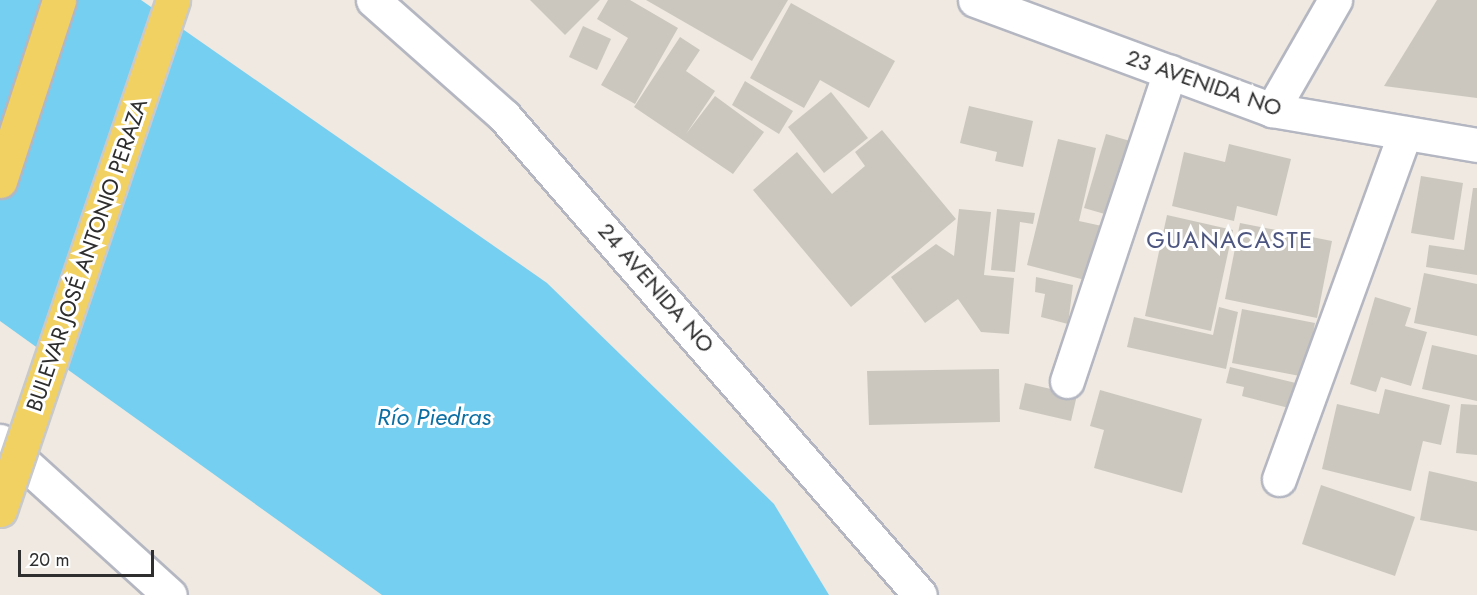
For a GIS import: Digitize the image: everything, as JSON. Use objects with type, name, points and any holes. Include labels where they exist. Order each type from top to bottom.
[{"type":"main road","points":[[0,181],[59,0]]},
{"type":"main road","name":"BULEVAR JOSÉ ANTONIO PERAZA","points":[[0,510],[173,0]]},
{"type":"street","name":"24 AVENIDA NO","points":[[373,0],[504,116],[920,595]]},
{"type":"street","name":"23 AVENIDA NO","points":[[975,0],[1272,110],[1477,145]]},
{"type":"street","points":[[1272,110],[1335,0]]},
{"type":"street","points":[[1067,381],[1170,72]]},
{"type":"street","points":[[1279,479],[1405,133]]},
{"type":"street","points":[[0,441],[170,595]]},
{"type":"water","name":"Río Piedras","points":[[0,0],[141,0],[547,283],[774,504],[829,595],[382,595],[0,321]]},
{"type":"building","points":[[530,0],[600,0],[565,35]]},
{"type":"building","points":[[608,0],[630,0],[678,28],[635,104],[601,85],[628,38],[597,19]]},
{"type":"building","points":[[646,0],[788,0],[752,61]]},
{"type":"building","points":[[1437,0],[1477,0],[1477,98],[1384,86]]},
{"type":"building","points":[[791,3],[895,61],[869,108],[820,80],[804,108],[750,78]]},
{"type":"building","points":[[583,26],[611,39],[597,70],[569,57]]},
{"type":"building","points":[[680,37],[700,50],[686,71],[715,91],[686,134],[715,96],[764,132],[733,174],[634,107]]},
{"type":"building","points":[[745,81],[793,111],[779,134],[732,105]]},
{"type":"building","points":[[831,92],[868,138],[824,173],[788,127]]},
{"type":"building","points":[[969,106],[1033,121],[1023,167],[995,161],[997,152],[960,143]]},
{"type":"building","points":[[882,130],[956,219],[851,307],[753,190],[797,152],[832,194],[865,166],[855,152]]},
{"type":"building","points":[[1106,134],[1137,143],[1115,217],[1084,208]]},
{"type":"building","points":[[1058,139],[1096,148],[1079,221],[1102,226],[1089,281],[1027,265]]},
{"type":"building","points":[[1229,144],[1291,159],[1277,216],[1237,206],[1234,221],[1172,206],[1184,152],[1225,162]]},
{"type":"building","points":[[1421,176],[1463,183],[1454,240],[1411,233]]},
{"type":"building","points":[[1473,188],[1477,188],[1477,275],[1426,267],[1429,245],[1464,250]]},
{"type":"building","points":[[959,209],[991,212],[984,275],[1014,278],[1009,334],[981,332],[958,299],[925,323],[891,277],[936,244],[954,256]]},
{"type":"building","points":[[997,209],[1035,213],[1033,224],[1020,222],[1015,272],[991,270]]},
{"type":"building","points":[[1167,215],[1233,230],[1211,331],[1145,316]]},
{"type":"building","points":[[1240,223],[1332,241],[1317,318],[1225,299]]},
{"type":"building","points":[[1424,273],[1477,284],[1477,336],[1414,323]]},
{"type":"building","points":[[1036,277],[1073,285],[1068,324],[1041,317],[1045,294],[1035,292]]},
{"type":"building","points":[[1375,297],[1411,308],[1405,326],[1427,332],[1411,386],[1381,377],[1376,392],[1350,384]]},
{"type":"building","points":[[1219,307],[1238,312],[1226,369],[1127,347],[1134,317],[1213,335]]},
{"type":"building","points":[[1242,309],[1315,323],[1305,377],[1232,363]]},
{"type":"building","points":[[1432,345],[1477,355],[1477,401],[1422,389]]},
{"type":"building","points":[[1230,367],[1304,385],[1297,410],[1242,396],[1244,387],[1226,383]]},
{"type":"building","points":[[999,369],[1000,422],[869,425],[867,371]]},
{"type":"building","points":[[1025,383],[1077,395],[1071,421],[1019,409]]},
{"type":"building","points":[[1385,389],[1450,405],[1441,445],[1423,441],[1411,491],[1322,469],[1337,404],[1379,414]]},
{"type":"building","points":[[1100,390],[1202,419],[1182,493],[1094,468],[1104,430],[1090,426]]},
{"type":"building","points":[[1461,404],[1477,405],[1477,455],[1456,453]]},
{"type":"building","points":[[1429,471],[1477,482],[1477,531],[1420,520]]},
{"type":"building","points":[[1321,485],[1415,517],[1395,576],[1302,544]]},
{"type":"district","name":"GUANACASTE","points":[[1230,240]]}]
